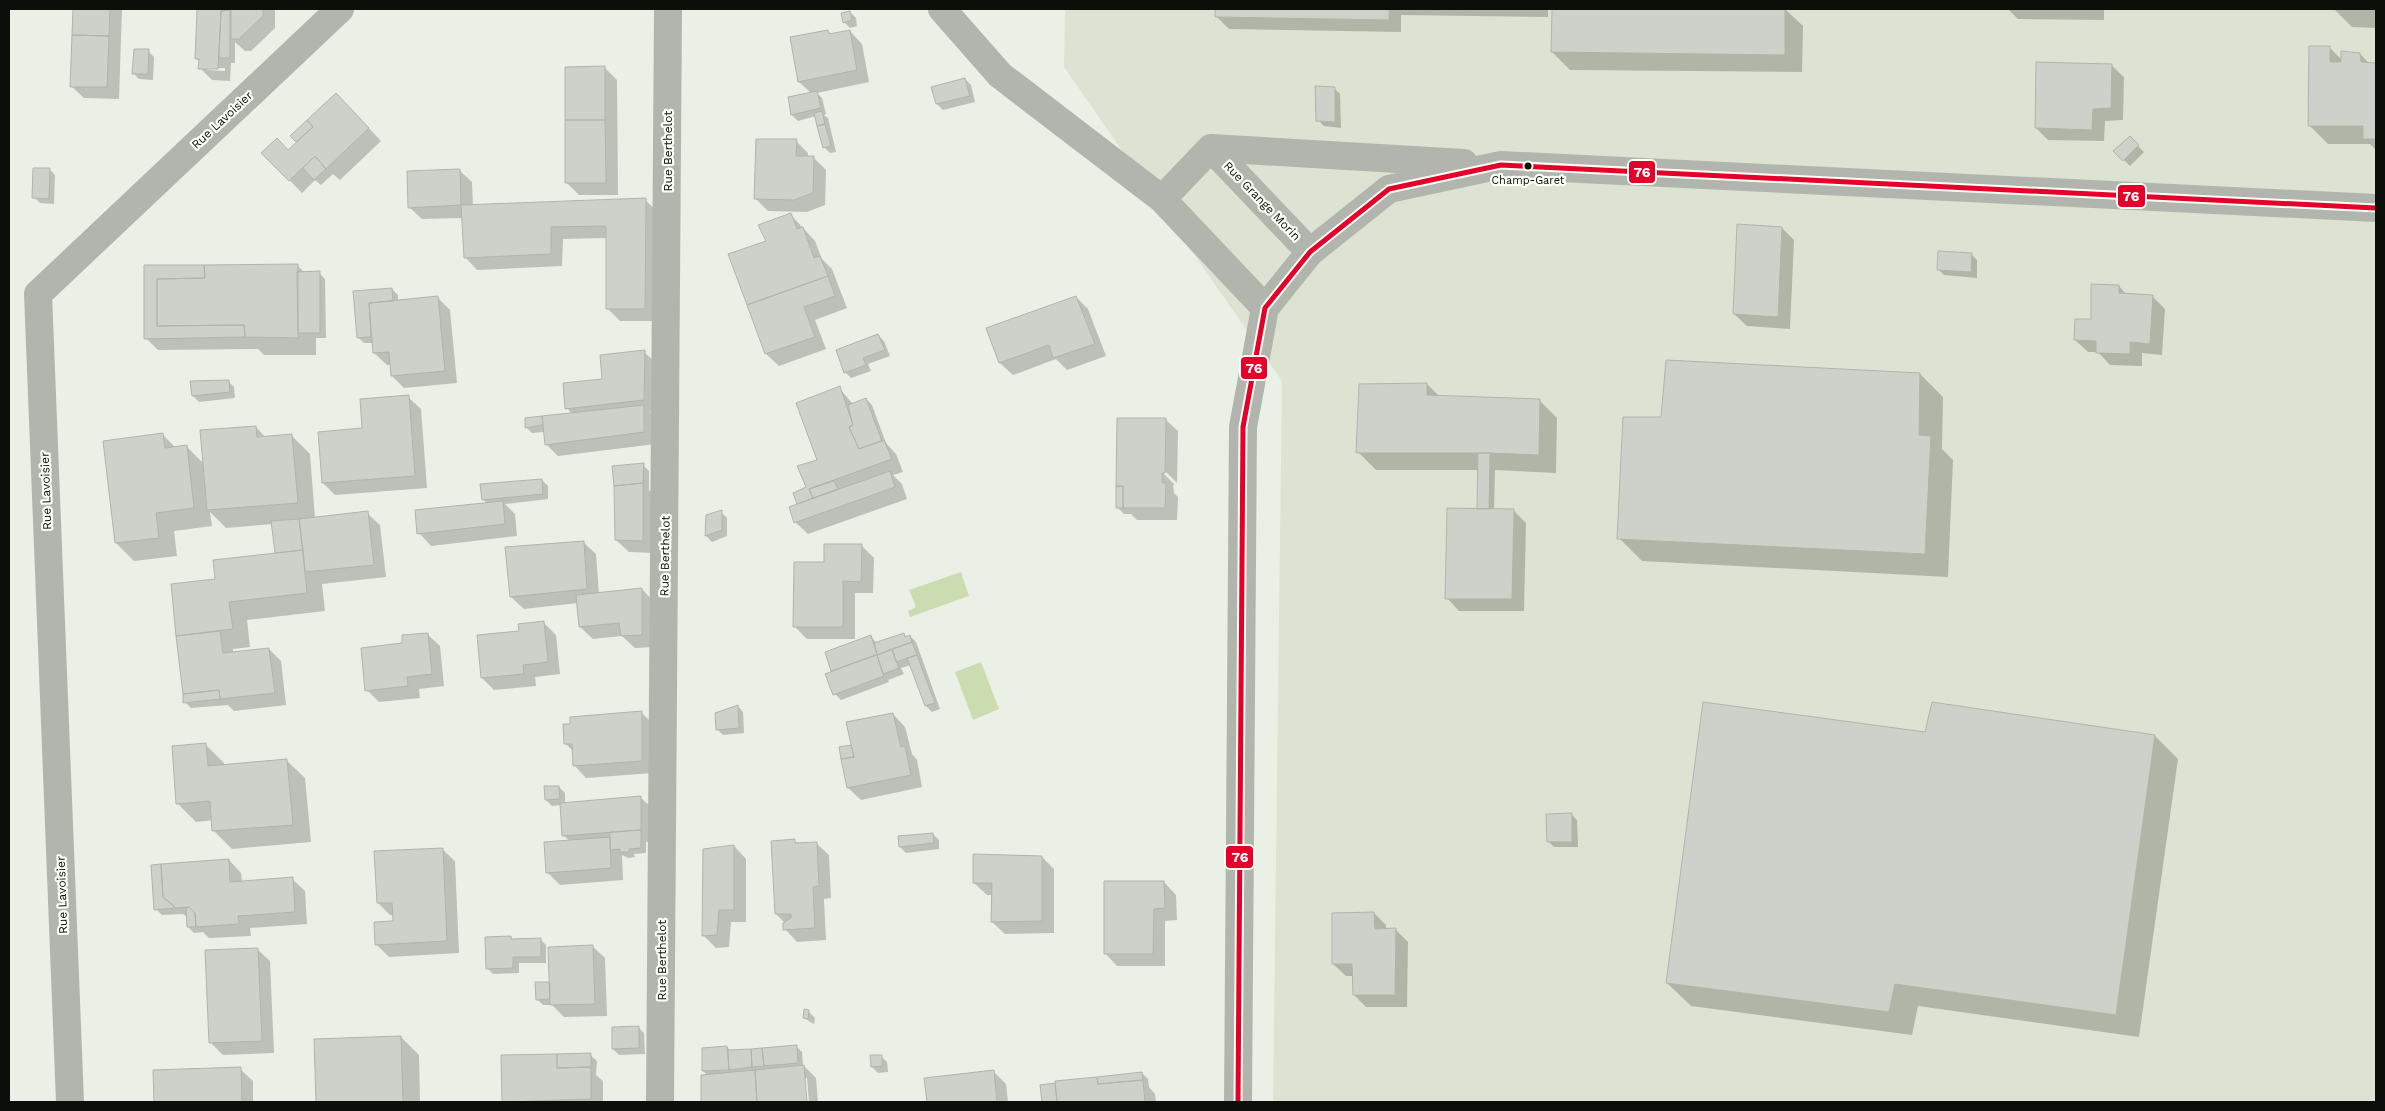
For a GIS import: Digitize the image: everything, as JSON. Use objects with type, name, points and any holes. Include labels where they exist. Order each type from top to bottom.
[{"type":"street","name":"Rue Lavoisier","points":[[70,1102],[38,294],[340,9]]},
{"type":"street","name":"Rue Berthelot","points":[[660,1102],[668,9]]},
{"type":"street","points":[[942,9],[1000,75],[1162,199],[1265,308]]},
{"type":"street","points":[[1162,199],[1211,148]]},
{"type":"street","name":"Rue Grange Morin","points":[[1211,148],[1310,252],[1389,188],[1501,165]]},
{"type":"street","name":"Rue Grange Morin","points":[[1211,148],[1501,165],[2376,208]]},
{"type":"street","points":[[1238,1102],[1243,427],[1265,308],[1310,252]]},
{"type":"shaded area","points":[[1065,9],[2376,9],[2376,1102],[1273,1102],[1282,381],[1064,67]]},
{"type":"shaded area","points":[[961,572],[969,596],[910,617],[908,611],[916,607],[909,590]]},
{"type":"shaded area","points":[[981,662],[999,709],[973,720],[955,672]]},
{"type":"building","points":[[73,9],[110,9],[109,36],[72,35]]},
{"type":"building","points":[[197,9],[230,9],[221,11],[218,69],[198,69],[199,59],[195,59]]},
{"type":"building","points":[[231,9],[263,9],[263,16],[239,39],[231,39]]},
{"type":"building","points":[[1215,9],[1389,9],[1389,20],[1215,17]]},
{"type":"building","points":[[1552,9],[1785,9],[1785,55],[1551,52]]},
{"type":"building","points":[[230,10],[230,58],[219,58],[221,11]]},
{"type":"building","points":[[850,11],[852,20],[843,23],[841,13]]},
{"type":"building","points":[[828,30],[829,34],[850,30],[857,70],[798,82],[790,37]]},
{"type":"building","points":[[72,35],[109,36],[107,87],[70,87]]},
{"type":"building","points":[[2309,46],[2330,46],[2330,62],[2341,62],[2341,51],[2360,53],[2361,62],[2376,63],[2376,139],[2363,139],[2363,126],[2308,126]]},
{"type":"building","points":[[134,49],[149,49],[148,74],[132,74]]},
{"type":"building","points":[[2036,62],[2112,64],[2111,108],[2093,109],[2092,130],[2035,128]]},
{"type":"building","points":[[605,66],[605,120],[565,120],[565,67]]},
{"type":"building","points":[[965,78],[970,96],[936,104],[931,87]]},
{"type":"building","points":[[1315,86],[1335,87],[1335,122],[1316,121]]},
{"type":"building","points":[[817,91],[821,108],[791,115],[788,97]]},
{"type":"building","points":[[336,93],[369,128],[326,169],[315,156],[289,181],[261,153],[277,138],[288,150],[313,127],[307,120]]},
{"type":"building","points":[[822,111],[825,124],[817,126],[814,113]]},
{"type":"building","points":[[307,120],[313,127],[296,142],[290,136]]},
{"type":"building","points":[[565,120],[605,120],[606,183],[565,183]]},
{"type":"building","points":[[825,124],[831,146],[823,148],[817,126]]},
{"type":"building","points":[[2130,136],[2139,145],[2123,161],[2113,151]]},
{"type":"building","points":[[756,139],[797,139],[796,156],[814,156],[813,193],[794,200],[754,199]]},
{"type":"building","points":[[315,156],[326,169],[314,180],[303,168]]},
{"type":"building","points":[[33,168],[50,168],[49,199],[32,198]]},
{"type":"building","points":[[460,169],[461,205],[408,208],[407,171]]},
{"type":"building","points":[[646,198],[645,309],[606,309],[606,226],[551,227],[551,254],[464,258],[461,205]]},
{"type":"building","points":[[791,213],[797,229],[803,227],[814,258],[820,256],[828,276],[747,305],[728,254],[766,241],[758,225]]},
{"type":"building","points":[[1737,224],[1782,227],[1778,317],[1733,314]]},
{"type":"building","points":[[1938,251],[1972,253],[1971,272],[1937,270]]},
{"type":"building","points":[[298,264],[298,338],[245,337],[244,325],[157,326],[157,279],[205,278],[204,265]]},
{"type":"building","points":[[144,265],[204,265],[205,278],[157,279],[157,326],[244,325],[245,337],[144,339]]},
{"type":"building","points":[[320,271],[320,333],[298,333],[297,272]]},
{"type":"building","points":[[828,276],[835,296],[804,307],[815,337],[765,354],[747,305]]},
{"type":"building","points":[[2091,284],[2119,285],[2119,293],[2153,295],[2150,344],[2130,342],[2130,354],[2096,353],[2096,341],[2074,340],[2075,319],[2091,319]]},
{"type":"building","points":[[392,288],[393,301],[369,303],[371,337],[357,338],[353,291]]},
{"type":"building","points":[[438,296],[445,371],[391,376],[389,352],[373,353],[369,303]]},
{"type":"building","points":[[1076,296],[1095,344],[1053,358],[1049,345],[999,363],[986,328]]},
{"type":"building","points":[[878,334],[885,350],[863,358],[866,365],[844,373],[836,350]]},
{"type":"building","points":[[645,350],[644,400],[565,409],[563,383],[602,379],[600,355]]},
{"type":"building","points":[[1666,360],[1920,373],[1919,435],[1931,436],[1925,554],[1617,539],[1623,417],[1661,417]]},
{"type":"building","points":[[229,380],[230,392],[192,396],[190,381]]},
{"type":"building","points":[[1427,383],[1427,395],[1540,399],[1539,455],[1356,453],[1359,384]]},
{"type":"building","points":[[840,386],[853,425],[849,427],[859,449],[884,440],[892,459],[809,489],[813,498],[797,504],[793,493],[806,487],[797,466],[817,460],[796,403]]},
{"type":"building","points":[[409,395],[415,476],[322,483],[318,432],[362,428],[360,399]]},
{"type":"building","points":[[866,398],[882,441],[859,449],[849,427],[853,425],[848,405]]},
{"type":"building","points":[[644,405],[644,432],[545,445],[542,416]]},
{"type":"building","points":[[542,416],[543,425],[525,428],[525,418]]},
{"type":"building","points":[[1117,418],[1166,418],[1165,473],[1162,473],[1162,483],[1166,483],[1165,508],[1123,508],[1123,486],[1116,486]]},
{"type":"building","points":[[256,426],[257,437],[292,434],[298,503],[207,510],[200,430]]},
{"type":"building","points":[[163,433],[165,448],[187,445],[194,508],[156,513],[159,538],[115,543],[103,441]]},
{"type":"building","points":[[1478,453],[1490,453],[1489,509],[1477,509]]},
{"type":"building","points":[[644,463],[643,483],[614,486],[612,466]]},
{"type":"building","points":[[890,471],[895,487],[794,523],[789,507]]},
{"type":"building","points":[[542,479],[543,494],[482,500],[480,484]]},
{"type":"building","points":[[834,481],[838,489],[813,498],[809,489]]},
{"type":"building","points":[[643,483],[643,541],[615,540],[614,486]]},
{"type":"building","points":[[1116,486],[1123,486],[1123,508],[1116,508]]},
{"type":"building","points":[[503,501],[505,524],[417,534],[415,510]]},
{"type":"building","points":[[1447,508],[1514,509],[1512,599],[1445,599]]},
{"type":"building","points":[[722,510],[722,530],[705,536],[706,515]]},
{"type":"building","points":[[368,511],[374,565],[305,572],[299,519]]},
{"type":"building","points":[[299,519],[303,550],[275,553],[271,521]]},
{"type":"building","points":[[584,541],[587,589],[510,597],[505,547]]},
{"type":"building","points":[[824,544],[862,544],[861,582],[843,581],[843,627],[793,627],[794,562],[824,562]]},
{"type":"building","points":[[303,550],[307,593],[229,602],[233,629],[176,636],[171,584],[215,579],[213,560]]},
{"type":"building","points":[[642,588],[642,635],[621,636],[619,623],[579,627],[576,595]]},
{"type":"building","points":[[544,621],[548,662],[523,665],[524,674],[481,678],[477,635],[519,631],[518,624]]},
{"type":"building","points":[[220,631],[223,653],[269,648],[275,693],[220,699],[219,690],[183,694],[176,636]]},
{"type":"building","points":[[428,633],[432,674],[407,677],[408,686],[365,691],[361,648],[402,643],[402,635]]},
{"type":"building","points":[[904,633],[905,637],[910,635],[912,642],[877,655],[874,643]]},
{"type":"building","points":[[871,635],[877,655],[831,671],[825,652]]},
{"type":"building","points":[[912,642],[917,655],[896,662],[892,649]]},
{"type":"building","points":[[892,649],[899,668],[883,674],[877,655]]},
{"type":"building","points":[[877,655],[884,676],[833,695],[825,674]]},
{"type":"building","points":[[917,655],[935,703],[925,706],[907,658]]},
{"type":"building","points":[[219,690],[220,699],[183,703],[183,694]]},
{"type":"building","points":[[1703,702],[1925,732],[1932,702],[2155,735],[2116,1015],[1895,984],[1889,1012],[1666,983]]},
{"type":"building","points":[[738,705],[739,728],[716,730],[715,713]]},
{"type":"building","points":[[642,711],[642,761],[573,766],[572,744],[564,744],[563,724],[570,724],[570,717]]},
{"type":"building","points":[[893,713],[901,747],[905,746],[911,775],[847,788],[841,759],[854,757],[846,722]]},
{"type":"building","points":[[206,743],[208,766],[287,759],[293,825],[212,831],[210,801],[176,804],[172,746]]},
{"type":"building","points":[[851,745],[854,757],[841,759],[839,747]]},
{"type":"building","points":[[544,786],[559,786],[560,799],[545,800]]},
{"type":"building","points":[[641,796],[641,830],[562,836],[560,803]]},
{"type":"building","points":[[1572,813],[1572,842],[1547,842],[1546,814]]},
{"type":"building","points":[[641,830],[641,848],[629,849],[629,852],[620,852],[620,849],[610,850],[610,832]]},
{"type":"building","points":[[933,833],[934,843],[899,847],[898,836]]},
{"type":"building","points":[[610,837],[611,868],[546,873],[544,842]]},
{"type":"building","points":[[795,839],[795,843],[817,842],[819,886],[813,887],[815,928],[783,930],[783,923],[791,918],[791,914],[775,914],[771,841]]},
{"type":"building","points":[[734,845],[734,910],[719,910],[717,935],[702,936],[703,849]]},
{"type":"building","points":[[443,848],[447,941],[375,945],[374,922],[393,921],[392,903],[377,903],[374,851]]},
{"type":"building","points":[[973,854],[1042,856],[1042,921],[991,922],[992,883],[973,883]]},
{"type":"building","points":[[229,859],[230,882],[293,877],[295,912],[238,916],[239,924],[196,927],[195,913],[189,907],[176,908],[163,897],[161,864]]},
{"type":"building","points":[[161,864],[163,897],[176,908],[154,910],[151,865]]},
{"type":"building","points":[[1104,881],[1164,881],[1165,908],[1154,909],[1153,954],[1104,954]]},
{"type":"building","points":[[189,907],[195,913],[196,927],[187,927],[186,908]]},
{"type":"building","points":[[1374,912],[1375,929],[1396,928],[1395,995],[1353,995],[1352,964],[1332,964],[1332,913]]},
{"type":"building","points":[[511,936],[511,939],[541,938],[541,957],[513,957],[513,968],[486,969],[485,937]]},
{"type":"building","points":[[593,945],[595,1004],[550,1005],[548,947]]},
{"type":"building","points":[[258,948],[262,1041],[209,1043],[205,950]]},
{"type":"building","points":[[535,982],[550,982],[550,999],[536,1000]]},
{"type":"building","points":[[804,1009],[809,1010],[808,1019],[803,1018]]},
{"type":"building","points":[[639,1026],[639,1048],[612,1049],[612,1027]]},
{"type":"building","points":[[401,1036],[403,1102],[316,1102],[314,1039]]},
{"type":"building","points":[[797,1045],[798,1063],[764,1066],[762,1048]]},
{"type":"building","points":[[727,1046],[729,1070],[702,1071],[702,1048]]},
{"type":"building","points":[[762,1048],[764,1066],[752,1067],[751,1049]]},
{"type":"building","points":[[751,1049],[752,1067],[729,1070],[728,1050]]},
{"type":"building","points":[[591,1053],[591,1067],[557,1068],[557,1054]]},
{"type":"building","points":[[557,1054],[557,1068],[591,1067],[591,1099],[502,1102],[501,1055]]},
{"type":"building","points":[[870,1055],[882,1055],[882,1066],[871,1067]]},
{"type":"building","points":[[804,1065],[807,1102],[757,1102],[755,1070]]},
{"type":"building","points":[[241,1067],[242,1102],[154,1102],[153,1070]]},
{"type":"building","points":[[755,1070],[757,1102],[701,1102],[701,1075]]},
{"type":"building","points":[[994,1070],[997,1102],[927,1102],[924,1078]]},
{"type":"building","points":[[1142,1072],[1143,1080],[1098,1084],[1097,1077]]},
{"type":"building","points":[[1097,1077],[1098,1084],[1143,1080],[1145,1102],[1057,1102],[1055,1081]]},
{"type":"building","points":[[1055,1083],[1057,1102],[1042,1102],[1040,1085]]},
{"type":"transit line","name":"76","points":[[1238,1102],[1243,427],[1265,308],[1310,252],[1389,189],[1501,165],[2376,208]]},
{"type":"place","name":"Champ-Garet","points":[[1528,166]]}]
